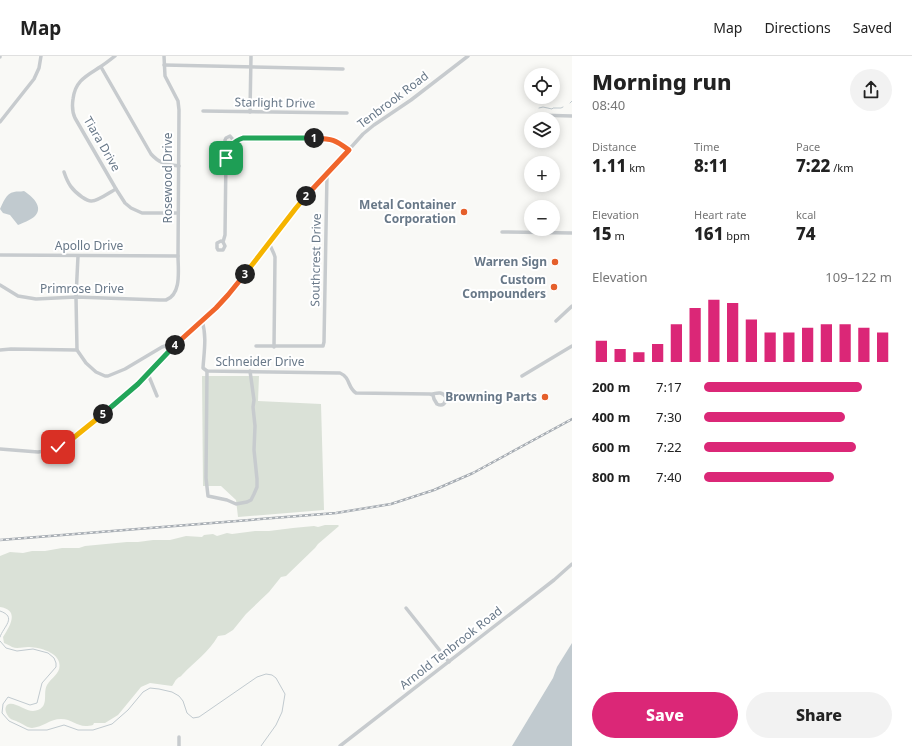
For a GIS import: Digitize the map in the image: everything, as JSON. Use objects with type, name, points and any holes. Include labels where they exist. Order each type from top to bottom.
[{"type":"street","points":[[0,122],[34,78],[39,68],[42,56]]},
{"type":"street","name":"Tiara Drive","points":[[116,56],[86,76],[78,84],[74,93],[72,109],[75,118],[125,203],[131,208],[142,212],[178,213]]},
{"type":"street","name":"Rosewood Drive","points":[[164,56],[165,76],[178,101],[179,110],[178,287],[173,295],[167,300]]},
{"type":"street","points":[[250,112],[251,56]]},
{"type":"street","name":"Tenbrook Road","points":[[0,449],[38,452],[58,447],[72,439],[104,414],[123,398],[175,345],[225,298],[300,202],[368,129],[411,100],[468,56]]},
{"type":"street","points":[[164,65],[343,70]]},
{"type":"street","points":[[101,67],[156,161],[179,166]]},
{"type":"street","name":"Starlight Drive","points":[[204,112],[347,114]]},
{"type":"street","points":[[560,116],[572,116]]},
{"type":"street","points":[[230,147],[225,143],[226,138],[230,136],[235,142]]},
{"type":"street","points":[[223,242],[225,235],[226,155],[230,147],[235,142],[248,138],[327,139],[337,141],[349,150]]},
{"type":"street","points":[[64,172],[67,182],[74,191],[91,202],[116,189]]},
{"type":"street","name":"Southcrest Drive","points":[[274,346],[323,346],[327,174]]},
{"type":"street","points":[[502,232],[572,234]]},
{"type":"street","points":[[256,346],[274,346],[275,258],[269,243]]},
{"type":"street","name":"Apollo Drive","points":[[0,255],[178,256]]},
{"type":"street","points":[[78,256],[76,297],[77,350],[86,363],[96,372],[108,376],[125,369],[162,347],[175,345]]},
{"type":"street","name":"Primrose Drive","points":[[0,285],[18,296],[36,299],[76,297],[167,300]]},
{"type":"street","points":[[556,321],[572,306]]},
{"type":"street","name":"Schneider Drive","points":[[202,321],[205,345],[203,368],[207,371],[340,373],[347,378],[351,389],[356,393],[432,394]]},
{"type":"street","points":[[522,376],[572,346]]},
{"type":"street","points":[[0,350],[77,350]]},
{"type":"street","points":[[207,371],[206,478],[208,496],[227,500],[236,504],[251,500],[257,488],[254,450],[254,400],[250,372]]},
{"type":"street","points":[[148,374],[157,396]]},
{"type":"street","name":"Arnold Tenbrook Road","points":[[340,746],[554,580],[572,564]]},
{"type":"street","points":[[406,608],[449,662]]},
{"type":"street","points":[[179,737],[179,746]]},
{"type":"shaded area","points":[[24,191],[36,202],[38,209],[35,216],[18,225],[10,215],[3,213],[0,209],[9,194]]},
{"type":"shaded area","points":[[202,376],[259,376],[258,401],[321,404],[324,510],[238,517],[236,500],[221,486],[203,486]]},
{"type":"shaded area","points":[[325,525],[339,526],[318,544],[286,576],[281,577],[233,630],[225,635],[218,636],[206,652],[176,680],[172,686],[150,683],[141,687],[118,715],[105,723],[94,723],[93,725],[88,726],[79,725],[65,719],[57,719],[32,728],[11,719],[7,715],[6,708],[7,705],[10,704],[30,711],[39,710],[45,701],[47,685],[58,672],[60,666],[57,658],[46,650],[32,647],[14,648],[4,643],[3,637],[12,619],[12,615],[10,611],[0,607],[0,556],[10,552],[23,553],[127,542],[170,540],[186,536],[202,537],[204,535],[213,534],[217,536],[227,533],[232,534],[314,526],[318,527]]},
{"type":"shaded area","points":[[572,643],[572,746],[512,746],[553,678],[557,667]]},
{"type":"waterway","points":[[539,108],[543,107],[552,109],[563,107]]},
{"type":"waterway","points":[[0,611],[5,613],[9,619],[0,637]]},
{"type":"waterway","points":[[0,641],[6,648],[17,651],[33,649],[48,653],[54,658],[56,663],[56,667],[42,683],[37,703],[30,705],[8,697],[3,704],[2,713],[9,721],[28,730],[47,730],[64,725],[78,730],[93,730],[112,724],[128,710],[143,692],[150,688],[172,692],[179,696],[183,701],[187,713],[193,718],[199,717],[257,677],[266,674],[272,675],[276,678],[285,694],[282,712],[276,725],[261,746]]},
{"type":"railway","points":[[0,540],[336,513],[391,504],[434,490],[473,473],[572,419]]},
{"type":"place","name":"Metal Container Corporation","points":[[464,212]]},
{"type":"place","name":"Warren Sign","points":[[555,262]]},
{"type":"place","name":"Custom Compounders","points":[[554,287]]},
{"type":"place","name":"Browning Parts","points":[[545,397]]},
{"type":"route","points":[[58,447],[72,439],[123,398],[175,345],[216,308],[240,281],[300,202],[349,150],[335,140],[331,139],[243,138],[233,143],[228,150],[226,158]]}]
